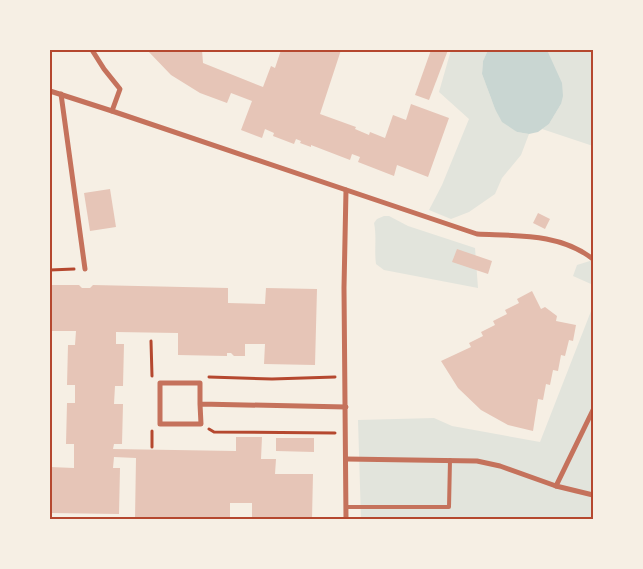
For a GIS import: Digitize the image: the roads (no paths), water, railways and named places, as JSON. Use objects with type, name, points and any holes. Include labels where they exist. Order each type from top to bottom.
[{"type":"street","points":[[92,50],[120,89],[112,111]]},
{"type":"street","points":[[50,91],[477,234],[524,236],[560,241],[593,260]]},
{"type":"street","points":[[60,94],[85,269]]},
{"type":"street","points":[[346,190],[344,294],[346,519]]},
{"type":"street","points":[[160,383],[200,383],[200,404],[201,424],[160,424],[160,383]]},
{"type":"street","points":[[200,404],[346,407]]},
{"type":"street","points":[[556,486],[593,410]]},
{"type":"street","points":[[346,459],[477,461],[500,466],[556,486],[593,495]]},
{"type":"lane","points":[[346,507],[449,507],[450,460]]}]
